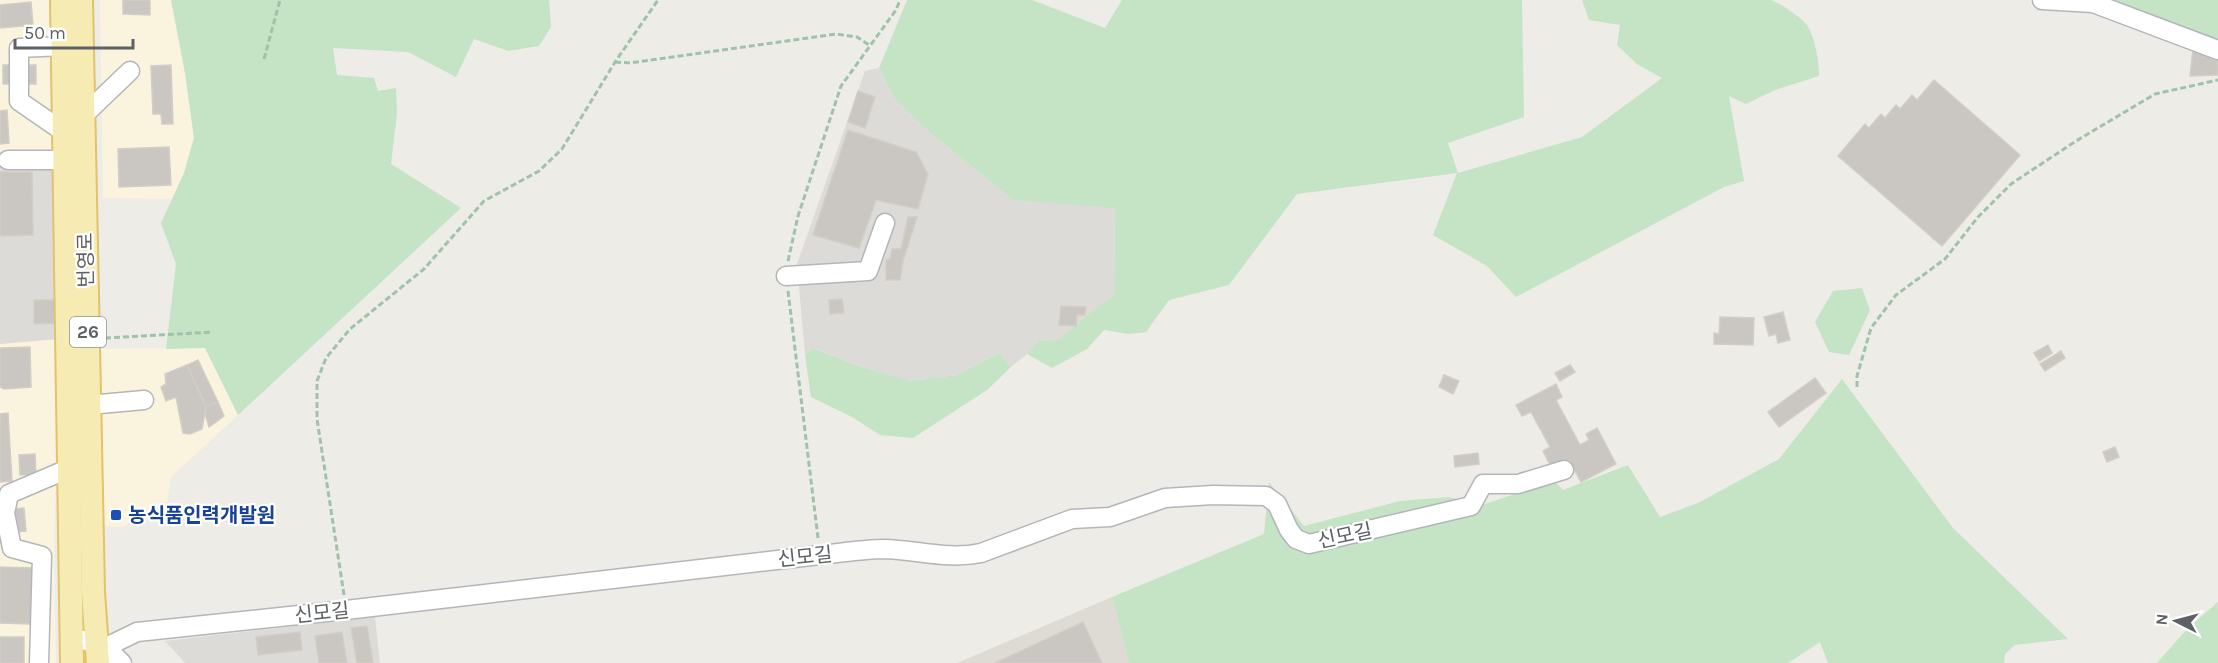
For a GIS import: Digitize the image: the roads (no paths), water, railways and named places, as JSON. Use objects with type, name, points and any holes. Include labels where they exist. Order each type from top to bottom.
[{"type":"main road","name":"번영로","points":[[62,0],[72,663]]},
{"type":"main road","name":"번영로","points":[[81,0],[89,405],[100,651]]},
{"type":"street","points":[[2042,0],[2092,3],[2218,50]]},
{"type":"street","points":[[63,46],[20,48],[19,101],[64,132]]},
{"type":"street","points":[[84,115],[130,71]]},
{"type":"street","points":[[8,160],[65,160]]},
{"type":"street","points":[[786,276],[868,271],[885,223]]},
{"type":"street","points":[[89,405],[144,400]]},
{"type":"street","points":[[39,663],[42,556],[12,548],[5,513],[9,494],[70,468]]},
{"type":"street","name":"신모길","points":[[100,651],[137,632],[851,552],[884,549],[944,556],[966,556],[981,553],[1072,519],[1110,517],[1165,498],[1213,495],[1266,496],[1277,504],[1289,530],[1296,539],[1309,544],[1472,506],[1483,484],[1518,484],[1564,470]]},
{"type":"street","points":[[73,637],[122,663]]},
{"type":"place","name":"농식품인력개발원","points":[[116,515]]}]
